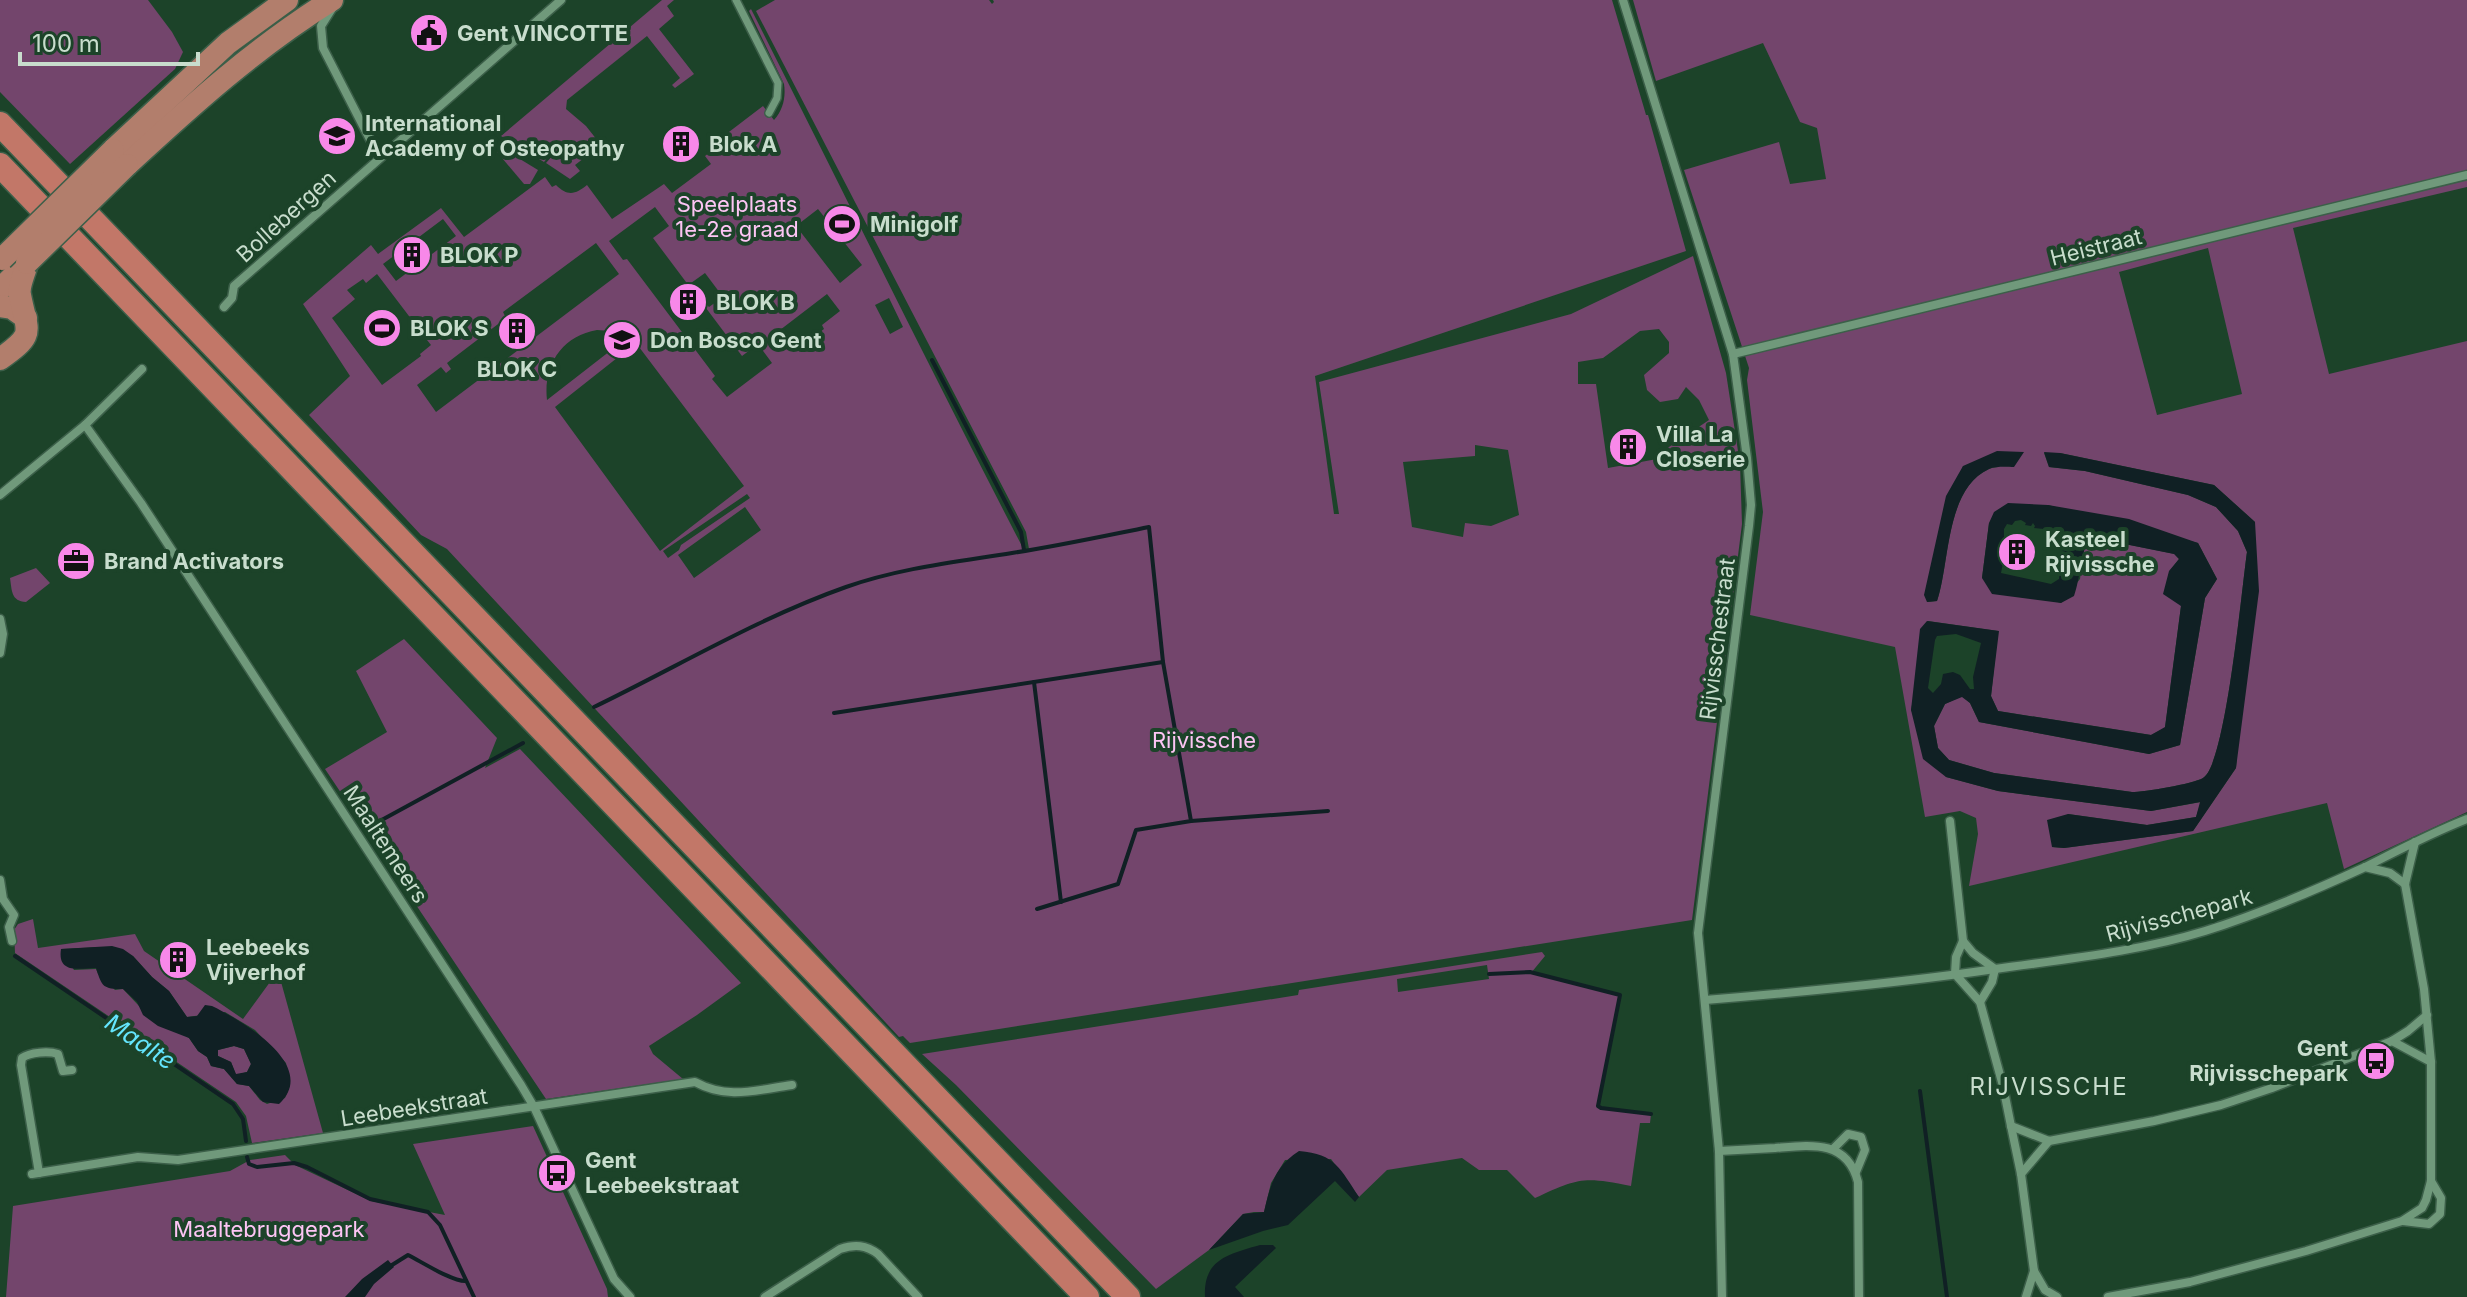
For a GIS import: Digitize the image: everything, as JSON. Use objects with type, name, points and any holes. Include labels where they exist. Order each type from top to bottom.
[{"type":"highway","points":[[0,359],[24,339],[28,330],[11,271],[228,43],[287,0]]},
{"type":"highway","points":[[120,158],[288,27],[334,0]]},
{"type":"highway","points":[[0,124],[1128,1297]]},
{"type":"highway","points":[[0,165],[1087,1297]]},
{"type":"highway","points":[[0,306],[12,308],[26,318]]},
{"type":"street","points":[[334,0],[321,26],[323,48],[379,157]]},
{"type":"street","name":"Bollebergen","points":[[224,307],[232,298],[234,286],[561,0]]},
{"type":"street","points":[[736,0],[778,83],[777,98],[769,113]]},
{"type":"street","name":"Rijvisschestraat","points":[[1623,0],[1733,354],[1751,505],[1698,933],[1719,1151],[1722,1297]]},
{"type":"street","name":"Heistraat","points":[[1733,354],[2467,175]]},
{"type":"street","points":[[0,495],[85,425],[142,369]]},
{"type":"street","name":"Maaltemeers","points":[[85,425],[141,503],[534,1107],[614,1279],[630,1297]]},
{"type":"street","points":[[0,619],[3,634],[0,653]]},
{"type":"street","name":"Rijvisschepark","points":[[1705,1000],[1955,974],[2112,953],[2201,932],[2270,908],[2467,819]]},
{"type":"street","points":[[1950,821],[1963,941],[1956,957],[1955,974],[1980,1002],[2003,1086],[2021,1174],[2034,1271],[2045,1290],[2057,1297]]},
{"type":"street","points":[[2108,1297],[2247,1268],[2402,1221],[2422,1208],[2431,1181],[2431,1062],[2418,948],[2405,884],[2415,842]]},
{"type":"street","points":[[2364,867],[2390,873],[2405,884]]},
{"type":"street","points":[[0,880],[3,899],[14,915],[9,927],[12,941]]},
{"type":"street","points":[[1963,941],[1973,953],[1995,969],[1992,982],[1980,1002]]},
{"type":"street","points":[[2011,1126],[2049,1141],[2221,1105],[2392,1041],[2427,1015]]},
{"type":"street","points":[[2392,1041],[2431,1062]]},
{"type":"street","name":"Leebeekstraat","points":[[72,1070],[63,1071],[58,1054],[52,1052],[22,1058],[35,1174],[138,1157],[178,1160],[695,1082],[710,1090],[727,1093],[792,1085]]},
{"type":"street","points":[[1833,1149],[1848,1134],[1861,1137],[1865,1150],[1856,1172]]},
{"type":"street","points":[[2021,1174],[2049,1141]]},
{"type":"street","points":[[1719,1151],[1815,1145],[1841,1154],[1856,1172],[1858,1182],[1859,1297]]},
{"type":"street","points":[[2402,1221],[2421,1225],[2436,1220],[2440,1214],[2441,1198],[2431,1181]]},
{"type":"street","points":[[765,1297],[840,1249],[850,1246],[861,1246],[878,1254],[918,1297]]},
{"type":"street","points":[[2026,1297],[2034,1271]]},
{"type":"green space","points":[[0,0],[148,0],[183,52],[175,69],[70,164],[0,92]]},
{"type":"green space","points":[[662,0],[674,0],[667,6],[674,16],[659,29],[694,74],[675,88],[672,85],[680,78],[647,36],[567,100],[566,109],[586,126],[601,145],[575,165],[580,171],[570,179],[546,163],[553,155],[572,161],[553,151],[544,162],[501,136]]},
{"type":"green space","name":"Rijvissche","points":[[775,0],[989,0],[992,4],[993,0],[1612,0],[1686,251],[1315,376],[1334,514],[1339,514],[1319,382],[1571,314],[1693,256],[1726,373],[1740,464],[1742,524],[1692,920],[910,1043],[903,1036],[899,1037],[447,549],[421,535],[309,415],[350,376],[303,304],[371,245],[378,254],[441,208],[464,237],[545,177],[552,187],[556,185],[568,193],[587,185],[612,219],[664,184],[672,193],[711,164],[705,156],[727,139],[725,135],[763,106],[774,120],[783,103],[784,84],[749,11],[751,9],[989,483],[1024,550],[1029,549],[1026,532],[756,11]],"holes":[[[655,207],[669,226],[653,238],[692,290],[691,283],[705,273],[723,297],[709,307],[703,304],[742,356],[758,344],[772,363],[727,397],[712,379],[715,376],[627,259],[623,260],[609,241]],[[818,209],[862,265],[840,283],[796,226]],[[443,219],[456,236],[396,281],[383,264]],[[596,243],[619,274],[436,412],[417,385],[441,367],[446,373],[451,369],[447,363],[506,318],[503,312]],[[377,274],[415,324],[421,321],[427,331],[423,335],[431,345],[382,385],[332,318],[355,299],[347,290],[363,279],[366,283]],[[827,294],[840,311],[822,325],[824,329],[802,345],[799,342],[792,347],[780,330]],[[889,298],[903,327],[890,334],[875,305]],[[1659,329],[1669,342],[1669,353],[1644,375],[1647,390],[1660,402],[1678,399],[1686,387],[1699,400],[1709,420],[1666,449],[1668,457],[1608,468],[1596,384],[1578,384],[1578,362],[1603,358],[1640,331]],[[597,330],[628,337],[547,400],[548,375],[557,354],[585,333]],[[636,343],[744,486],[660,551],[555,407]],[[1475,445],[1508,450],[1519,515],[1491,526],[1465,523],[1463,537],[1412,527],[1403,462],[1475,456]],[[747,494],[750,498],[681,545],[668,558],[663,551]],[[745,507],[761,530],[694,578],[678,555]]]},
{"type":"green space","points":[[1633,0],[2467,0],[2467,187],[2293,228],[2329,374],[2467,341],[2467,812],[2344,869],[2327,803],[1969,886],[1978,834],[1976,818],[1960,811],[1925,817],[1895,647],[1750,615],[1763,512],[1747,380],[1749,368],[1684,170],[1779,142],[1790,184],[1826,179],[1817,128],[1800,122],[1763,43],[1656,81]],"holes":[[[2208,248],[2242,394],[2157,415],[2119,272]],[[2044,453],[2060,453],[2214,485],[2255,522],[2236,768],[2193,831],[2052,847],[2068,814],[2147,825],[2196,817],[2201,802],[2151,811],[1998,791],[1946,777],[1911,710],[1928,621],[1998,631],[1991,696],[1998,711],[2151,735],[2165,728],[2181,606],[2169,572],[2179,559],[2175,554],[2090,537],[2085,543],[2080,579],[2061,603],[1982,578],[1989,523],[2048,505],[2198,543],[2217,579],[2205,598],[2180,745],[2149,754],[1979,722],[1970,703],[1962,696],[1945,704],[1934,726],[1938,748],[1949,760],[1994,773],[2132,792],[2198,780],[2211,766],[2226,710],[2247,552],[2238,531],[2216,507],[2188,495],[2085,471],[2049,467]],[[1963,466],[2014,467],[1989,469],[1975,479],[1964,493],[1951,528],[1937,601],[1927,602]]]},
{"type":"green space","points":[[502,148],[538,170],[530,184],[524,184],[497,152]]},
{"type":"green space","points":[[36,568],[50,583],[26,602],[17,600],[10,578]]},
{"type":"green space","points":[[404,639],[497,738],[485,768],[520,749],[741,983],[649,1046],[653,1054],[683,1079],[546,1099],[325,769],[387,732],[356,671]]},
{"type":"green space","points":[[33,919],[38,948],[135,934],[144,951],[243,1019],[278,971],[323,1133],[252,1143],[246,1116],[236,1102],[15,953],[14,930],[18,924]],"holes":[[[101,947],[133,956],[169,991],[187,1017],[225,1012],[255,1030],[286,1063],[290,1085],[285,1098],[267,1104],[260,1100],[249,1086],[237,1084],[224,1069],[211,1066],[207,1057],[198,1051],[189,1038],[139,1006],[123,989],[115,990],[96,969],[74,970],[61,949]]]},
{"type":"green space","points":[[1542,952],[1545,956],[1531,973],[1620,995],[1598,1106],[1651,1114],[1650,1123],[1640,1123],[1631,1186],[1581,1181],[1535,1198],[1507,1170],[1479,1170],[1462,1158],[1387,1170],[1359,1197],[1331,1159],[1285,1160],[1271,1183],[1264,1212],[1243,1214],[1209,1250],[1156,1289],[922,1054],[1298,995],[1299,990]],"holes":[[[1487,965],[1489,979],[1398,992],[1397,979]]]},
{"type":"green space","points":[[234,1046],[244,1049],[251,1064],[247,1072],[236,1075],[231,1062],[218,1056],[218,1050]]},
{"type":"green space","name":"Maaltebruggepark","points":[[533,1126],[608,1297],[6,1297],[13,1206],[230,1171],[250,1160],[285,1155],[295,1165],[371,1201],[445,1215],[413,1144]]},
{"type":"shaded area","points":[[1997,451],[2024,452],[2014,467],[1989,469],[1975,479],[1964,493],[1951,529],[1937,601],[1927,602],[1924,595],[1946,496],[1963,466]]},
{"type":"shaded area","points":[[2044,452],[2214,485],[2255,522],[2259,591],[2236,768],[2193,831],[2052,847],[2047,820],[2068,814],[2147,825],[2196,817],[2200,802],[2151,811],[1998,791],[1946,777],[1923,759],[1911,710],[1920,629],[1927,621],[1999,631],[1991,696],[1998,711],[2151,735],[2165,727],[2181,606],[2163,594],[2169,571],[2179,559],[2174,554],[2090,537],[2074,596],[2061,603],[1992,594],[1982,578],[1989,523],[1994,512],[2008,503],[2048,505],[2129,519],[2198,543],[2217,579],[2205,598],[2180,745],[2149,754],[1979,722],[1970,703],[1962,697],[1945,704],[1934,726],[1938,748],[1949,760],[1994,773],[2132,792],[2198,780],[2211,766],[2226,710],[2247,552],[2238,531],[2216,507],[2188,495],[2085,471],[2049,467]],"holes":[[[2021,520],[2031,526],[2033,523],[2034,528],[2047,527],[2061,533],[2063,549],[2059,557],[2059,579],[2051,584],[2001,573],[2007,542],[2004,529]],[[1956,634],[1981,643],[1973,677],[1974,689],[1970,689],[1960,675],[1953,672],[1943,674],[1941,684],[1933,693],[1928,688],[1935,640],[1937,636]]]},
{"type":"shaded area","points":[[112,946],[123,949],[169,991],[187,1017],[197,1016],[205,1005],[212,1006],[257,1033],[283,1060],[290,1075],[289,1089],[279,1104],[263,1102],[249,1086],[237,1084],[224,1069],[211,1066],[207,1057],[198,1051],[189,1038],[158,1026],[143,1015],[137,1002],[123,989],[104,986],[96,968],[66,966],[61,949]],"holes":[[[234,1046],[244,1049],[251,1064],[247,1072],[236,1074],[231,1062],[218,1056],[218,1050]]]},
{"type":"shaded area","points":[[1299,1151],[1329,1159],[1336,1165],[1359,1197],[1355,1202],[1335,1181],[1288,1225],[1209,1250],[1243,1214],[1264,1212],[1275,1177],[1284,1163]]},
{"type":"shaded area","points":[[1260,1245],[1276,1248],[1235,1287],[1244,1297],[1205,1297],[1208,1274],[1213,1266],[1228,1255]]},
{"type":"shaded area","points":[[388,1260],[394,1267],[374,1284],[365,1297],[345,1297],[362,1279]]},
{"type":"waterway","points":[[932,360],[1021,532],[1024,550]]},
{"type":"waterway","points":[[594,707],[749,628],[813,599],[866,580],[1149,527],[1163,662],[1191,821],[1136,830],[1118,884],[1037,909]]},
{"type":"waterway","points":[[834,713],[1163,662]]},
{"type":"waterway","points":[[1034,682],[1061,902]]},
{"type":"waterway","points":[[367,828],[523,743]]},
{"type":"waterway","points":[[1191,821],[1328,811]]},
{"type":"waterway","name":"Maalte","points":[[15,956],[233,1104],[243,1119],[246,1141]]},
{"type":"waterway","points":[[1489,974],[1530,972],[1620,995],[1598,1106],[1651,1114]]},
{"type":"waterway","points":[[1920,1091],[1947,1297]]},
{"type":"waterway","name":"Maalte","points":[[247,1157],[249,1164],[257,1167],[294,1163],[370,1199],[428,1212],[440,1225],[474,1297]]},
{"type":"waterway","points":[[392,1265],[408,1255],[446,1275],[466,1281]]},
{"type":"place","name":"Gent VINCOTTE","points":[[429,33]]},
{"type":"place","name":"International Academy of Osteopathy","points":[[337,136]]},
{"type":"place","name":"Blok A","points":[[681,144]]},
{"type":"place","name":"Minigolf","points":[[842,224]]},
{"type":"place","name":"BLOK P","points":[[412,255]]},
{"type":"place","name":"BLOK B","points":[[688,302]]},
{"type":"place","name":"BLOK S","points":[[382,328]]},
{"type":"place","name":"BLOK C","points":[[517,331]]},
{"type":"place","name":"Don Bosco Gent","points":[[622,340]]},
{"type":"place","name":"Villa La Closerie","points":[[1628,447]]},
{"type":"place","name":"Kasteel Rijvissche","points":[[2017,552]]},
{"type":"place","name":"Brand Activators","points":[[76,561]]},
{"type":"place","name":"Leebeeks Vijverhof","points":[[178,960]]},
{"type":"place","name":"Gent Rijvisschepark","points":[[2376,1061]]},
{"type":"place","name":"Gent Leebeekstraat","points":[[557,1173]]},
{"type":"district","name":"RIJVISSCHE","points":[[2049,1087]]},
{"type":"park label","name":"Speelplaats 1e-2e graad","points":[[737,216]]}]
